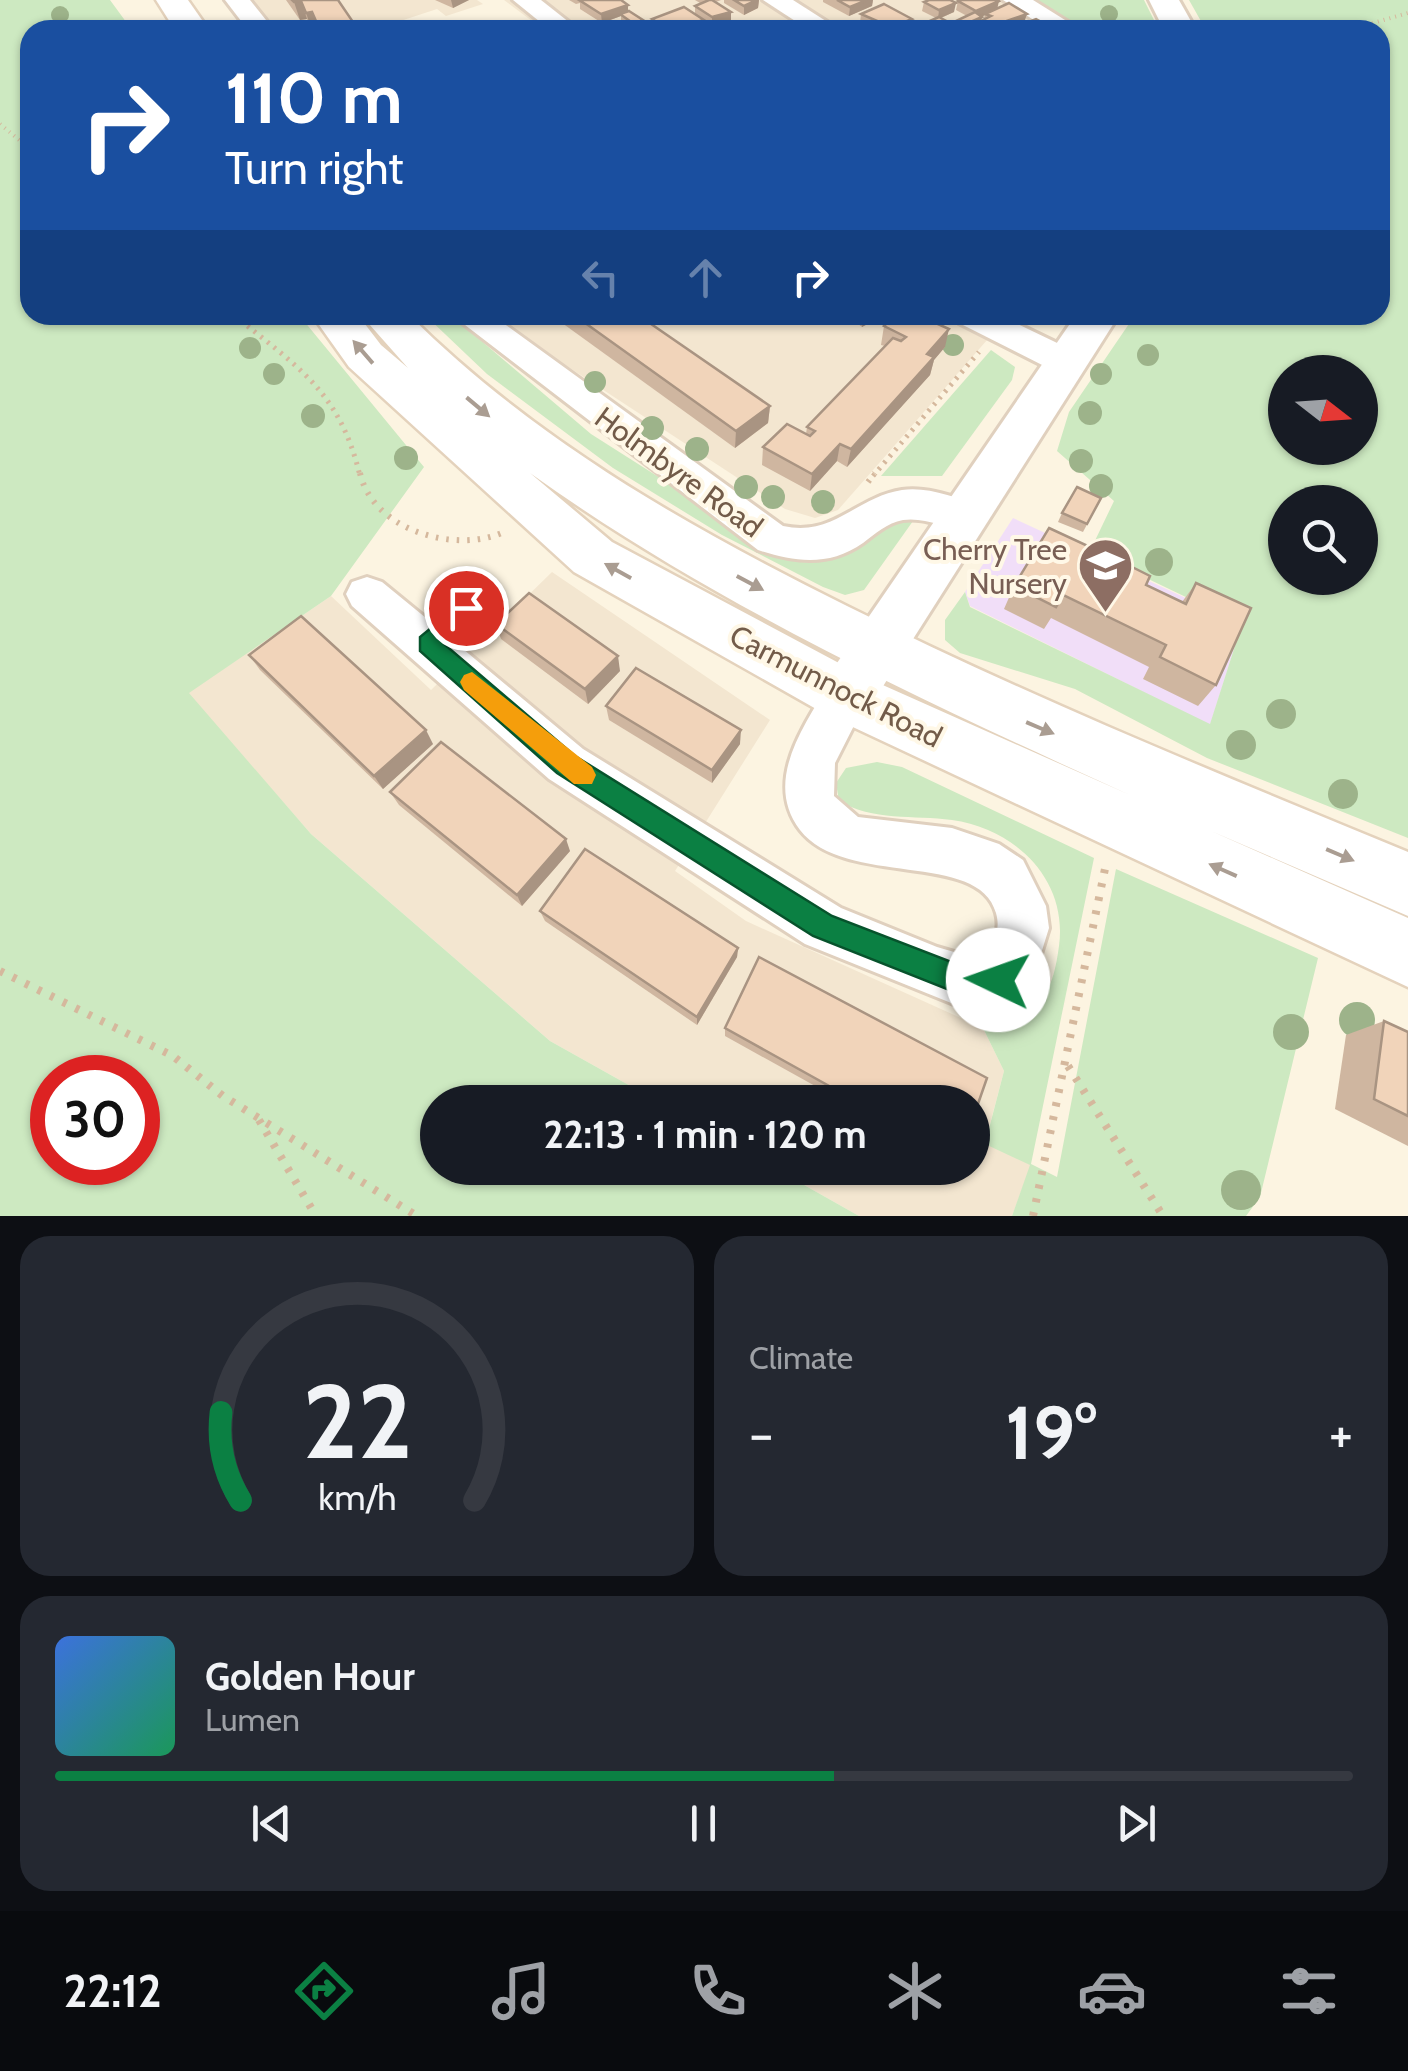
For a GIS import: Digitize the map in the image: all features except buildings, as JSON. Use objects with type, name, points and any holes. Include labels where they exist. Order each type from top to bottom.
[{"type":"main road","name":"Carmunnock Road","points":[[342,325],[365,356],[593,557],[861,672],[1028,723],[1408,884]]},
{"type":"main road","name":"Carmunnock Road","points":[[391,325],[433,370],[568,478],[861,672],[1108,818],[1408,952]]},
{"type":"street","points":[[237,0],[254,20]]},
{"type":"street","points":[[525,0],[552,20]]},
{"type":"street","points":[[1015,0],[1050,20]]},
{"type":"street","points":[[773,12],[798,14],[809,20]]},
{"type":"street","name":"Holmbyre Road","points":[[483,325],[772,539],[797,547],[838,543],[877,512]]},
{"type":"street","points":[[988,325],[1066,362]]},
{"type":"street","points":[[367,594],[566,764],[823,926],[972,984],[998,980],[1017,958],[1026,933],[1020,900],[1004,878],[982,861],[959,853],[848,838],[817,816],[809,798],[809,767],[861,672],[1091,325]]},
{"type":"street","points":[[877,512],[906,504],[966,516]]},
{"type":"street","points":[[428,644],[466,608]]},
{"type":"path","points":[[1384,20],[1408,13]]},
{"type":"path","points":[[0,124],[20,141]]},
{"type":"path","points":[[246,325],[320,386],[352,437],[362,484],[389,517],[430,538],[484,540],[517,527],[540,510]]},
{"type":"path","points":[[877,512],[867,480],[983,325]]},
{"type":"path","points":[[1032,1216],[1068,1065],[1108,854],[1108,818]]},
{"type":"path","points":[[0,971],[173,1056],[258,1118],[417,1216]]},
{"type":"path","points":[[1068,1065],[1163,1216]]},
{"type":"path","points":[[258,1118],[316,1216]]},
{"type":"shaded area","points":[[251,0],[477,0],[483,4],[446,16],[437,9],[403,20],[266,20]]},
{"type":"shaded area","points":[[504,0],[998,0],[1036,20],[531,20]]},
{"type":"shaded area","points":[[504,325],[1000,325],[838,510],[815,518],[785,509]]},
{"type":"shaded area","name":"Cherry Tree Nursery","points":[[1013,518],[1242,624],[1210,725],[970,606],[965,592]]},
{"type":"shaded area","points":[[552,572],[770,720],[675,871],[746,921],[983,1028],[1004,1071],[990,1124],[990,1085],[629,1085],[550,1041],[311,834],[188,693],[331,596],[431,690]]},
{"type":"shaded area","points":[[990,1145],[1031,1165],[1012,1216],[859,1216],[804,1185],[990,1185]]},
{"type":"green space","points":[[0,0],[110,0],[125,20],[20,20],[20,325],[307,325],[424,467],[331,596],[189,693],[311,834],[550,1041],[629,1085],[420,1085],[420,1185],[804,1185],[859,1216],[0,1216]]},
{"type":"green space","points":[[1028,0],[1144,0],[1154,20],[1063,20]]},
{"type":"green space","points":[[1189,0],[1408,0],[1408,838],[1207,758],[1075,689],[960,653],[945,640],[945,620],[965,592],[970,607],[1210,724],[1242,624],[1090,551],[1114,501],[1057,451],[1069,412],[1128,325],[1390,325],[1390,20],[1200,20]]},
{"type":"green space","points":[[436,325],[463,325],[591,434],[775,551],[897,516],[913,521],[864,590],[845,595],[722,535],[613,468],[487,374]]},
{"type":"green space","points":[[991,350],[1015,367],[1012,380],[942,476],[881,476]]},
{"type":"green space","points":[[877,762],[902,767],[1094,858],[1031,1164],[1057,1177],[1116,869],[1318,958],[1260,1197],[1246,1216],[1012,1216],[1030,1165],[990,1146],[990,1125],[1004,1071],[983,1028],[1028,1009],[1045,993],[1059,946],[1060,922],[1055,900],[1033,862],[997,834],[952,820],[865,812],[839,801],[836,783],[846,768]]},
{"type":"slow traffic","points":[[472,682],[583,775]]},
{"type":"place","name":"Cherry Tree Nursery","points":[[1106,615]]},
{"type":"route","points":[[466,608],[428,644],[566,764],[823,926],[938,974],[972,984],[998,980]]}]
